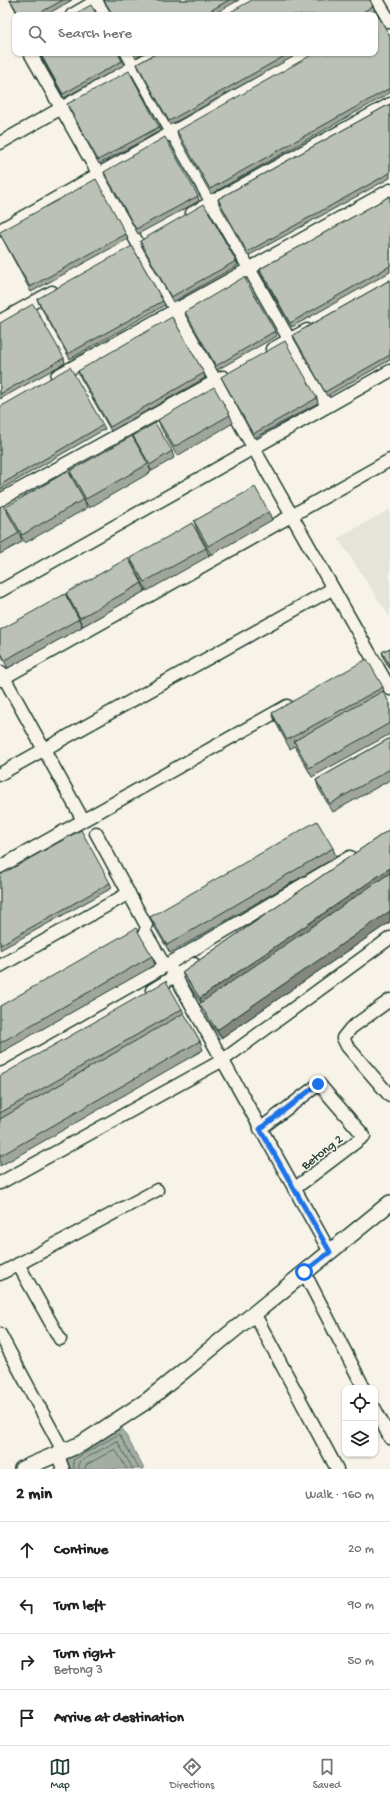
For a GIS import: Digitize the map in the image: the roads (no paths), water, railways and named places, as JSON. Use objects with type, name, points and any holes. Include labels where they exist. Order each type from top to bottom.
[{"type":"street","points":[[77,12],[97,0],[103,12]]},
{"type":"street","points":[[378,0],[383,17]]},
{"type":"street","points":[[32,56],[254,448],[332,589],[390,688]]},
{"type":"street","points":[[129,56],[327,406]]},
{"type":"street","points":[[0,143],[152,56]]},
{"type":"street","points":[[0,230],[307,56]]},
{"type":"street","points":[[185,217],[390,104]]},
{"type":"street","points":[[47,381],[390,190]]},
{"type":"street","points":[[124,251],[151,236]]},
{"type":"street","points":[[0,321],[62,286]]},
{"type":"street","points":[[263,355],[316,324]]},
{"type":"street","points":[[0,500],[236,370]]},
{"type":"street","points":[[0,591],[390,371]]},
{"type":"street","points":[[83,820],[1,676],[292,516],[390,460]]},
{"type":"street","points":[[0,774],[332,589]]},
{"type":"street","points":[[359,665],[372,658]]},
{"type":"street","points":[[0,867],[297,700]]},
{"type":"street","points":[[96,833],[129,893],[172,979],[330,1252]]},
{"type":"street","points":[[0,1060],[165,966],[353,855],[205,957],[172,979],[142,996]]},
{"type":"street","points":[[0,966],[129,893]]},
{"type":"street","points":[[0,1184],[219,1062],[390,938]]},
{"type":"street","points":[[390,1000],[351,1028],[344,1038],[347,1046],[390,1096]]},
{"type":"street","name":"Betong 2","points":[[260,1129],[318,1084],[364,1136],[294,1189]]},
{"type":"street","points":[[0,1274],[157,1190]]},
{"type":"street","points":[[22,1469],[81,1444],[148,1400],[390,1203]]},
{"type":"street","points":[[18,1264],[60,1339]]},
{"type":"street","points":[[304,1272],[362,1385]]},
{"type":"street","points":[[254,1313],[337,1469]]},
{"type":"street","points":[[0,1334],[60,1452],[63,1469]]},
{"type":"street","points":[[378,1415],[390,1438]]},
{"type":"water","points":[[122,1428],[144,1469],[70,1469],[66,1459]]}]
